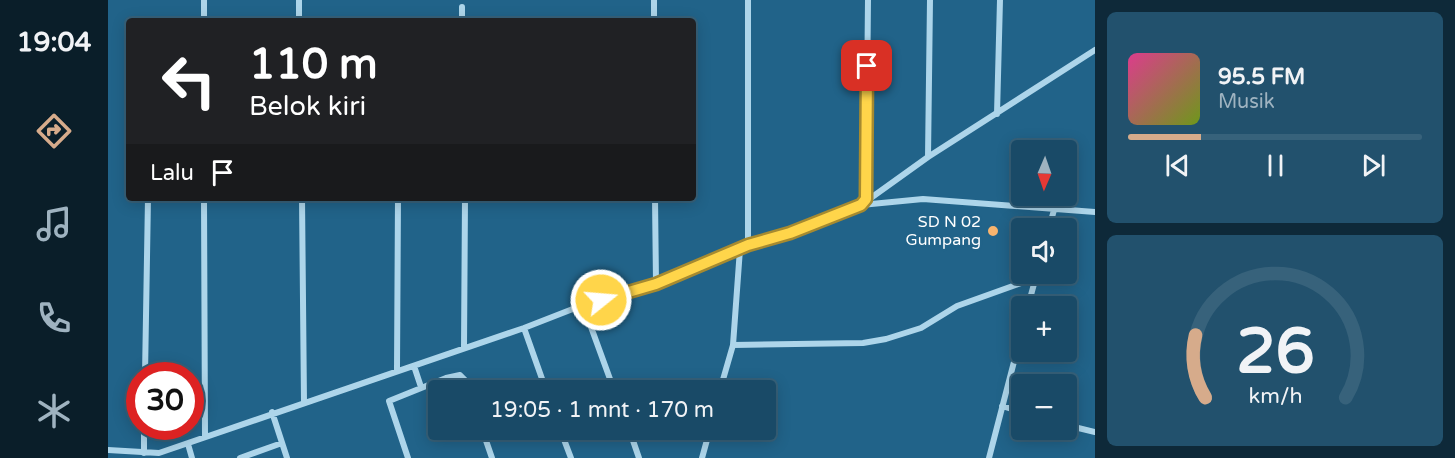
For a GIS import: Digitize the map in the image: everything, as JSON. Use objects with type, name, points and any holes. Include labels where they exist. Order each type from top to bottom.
[{"type":"street","points":[[204,0],[204,18]]},
{"type":"street","points":[[299,0],[299,18]]},
{"type":"street","points":[[654,0],[654,18]]},
{"type":"street","points":[[748,0],[748,245]]},
{"type":"street","points":[[866,199],[868,0]]},
{"type":"street","points":[[928,157],[930,0]]},
{"type":"street","points":[[997,114],[1000,0]]},
{"type":"street","points":[[462,7],[462,18]]},
{"type":"street","points":[[861,205],[866,199],[928,157],[1095,50]]},
{"type":"street","points":[[108,450],[156,456],[272,412],[414,366],[583,305],[656,284],[748,245],[790,233],[861,205],[923,199],[1095,212]]},
{"type":"street","points":[[145,362],[148,201]]},
{"type":"street","points":[[204,201],[205,437]]},
{"type":"street","points":[[302,201],[304,403]]},
{"type":"street","points":[[397,370],[398,201]]},
{"type":"street","points":[[464,348],[465,201]]},
{"type":"street","points":[[655,201],[656,284]]},
{"type":"street","points":[[1052,218],[1054,210]]},
{"type":"street","points":[[723,380],[733,345],[740,249]]},
{"type":"street","points":[[733,345],[863,343],[886,339],[921,328],[957,306],[1013,284]]},
{"type":"street","points":[[583,305],[610,380]]},
{"type":"street","points":[[524,328],[542,380]]},
{"type":"street","points":[[989,458],[1014,362]]},
{"type":"street","points":[[414,366],[421,387]]},
{"type":"street","points":[[444,380],[460,375],[465,380]]},
{"type":"street","points":[[408,458],[389,401],[428,385]]},
{"type":"street","points":[[1002,406],[1011,409]]},
{"type":"street","points":[[272,412],[287,458]]},
{"type":"street","points":[[1077,428],[1095,432]]},
{"type":"street","points":[[144,440],[144,453]]},
{"type":"street","points":[[486,440],[492,458]]},
{"type":"street","points":[[564,440],[571,458]]},
{"type":"street","points":[[633,440],[639,458]]},
{"type":"street","points":[[702,458],[707,440]]},
{"type":"street","points":[[240,458],[282,443]]},
{"type":"street","points":[[188,444],[192,458]]},
{"type":"place","name":"SD N 02 Gumpang","points":[[993,231]]},
{"type":"route","points":[[601,300],[656,284],[748,245],[790,233],[861,205],[866,199],[867,66]]}]
